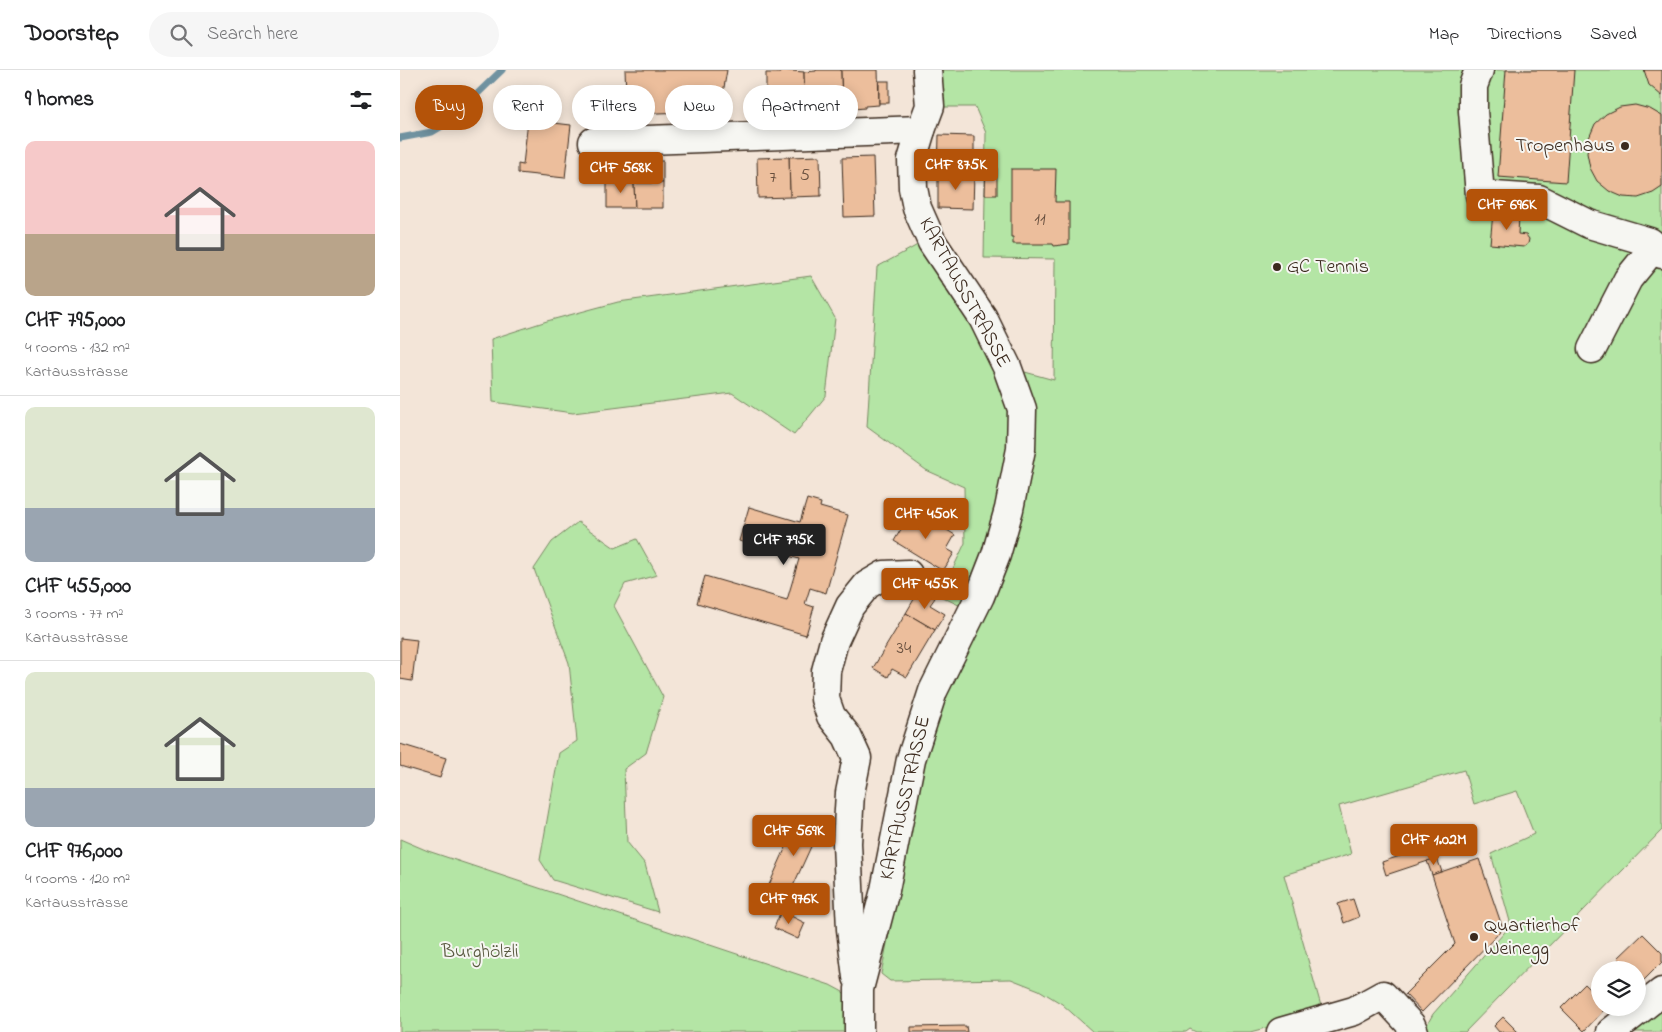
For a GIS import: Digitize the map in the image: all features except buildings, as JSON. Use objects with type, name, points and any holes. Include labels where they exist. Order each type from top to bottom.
[{"type":"street","name":"KARTAUSSTRASSE","points":[[859,1032],[859,989],[885,890],[911,758],[932,691],[980,596],[996,555],[1009,509],[1021,449],[1022,409],[1007,367],[983,318],[932,242],[917,208],[912,188],[912,160],[920,130],[930,106],[927,70]]},
{"type":"street","points":[[1478,70],[1473,86],[1473,94],[1480,194],[1539,199],[1588,224],[1650,242],[1658,250],[1628,279],[1592,349]]},
{"type":"street","points":[[594,142],[920,130]]},
{"type":"street","points":[[859,989],[850,928],[846,843],[850,794],[857,758],[847,736],[831,716],[825,699],[826,671],[834,642],[850,606],[867,585],[884,575],[908,574]]},
{"type":"street","points":[[1611,1032],[1662,992]]},
{"type":"street","points":[[1281,1032],[1354,1011],[1383,994],[1411,1025],[1414,1032]]},
{"type":"green space","points":[[937,70],[1662,70],[1662,830],[1465,1032],[1423,1032],[1433,1014],[1511,925],[1491,854],[1534,834],[1517,791],[1474,804],[1464,770],[1339,806],[1351,854],[1284,875],[1323,1013],[1250,1032],[1196,1032],[1190,1029],[1186,1032],[1093,1032],[1062,1004],[1039,990],[1011,979],[890,981],[881,974],[897,893],[918,755],[1016,509],[1014,369],[1054,380],[1055,259],[984,258],[986,133],[975,107],[940,107]]},
{"type":"green space","points":[[925,241],[1003,369],[1015,449],[967,609],[940,596],[965,543],[964,487],[926,470],[867,427],[877,267]]},
{"type":"green space","points":[[811,276],[835,318],[826,396],[794,435],[732,393],[573,413],[493,402],[491,339],[547,321],[618,302]]},
{"type":"green space","points":[[578,522],[615,548],[637,539],[657,575],[625,584],[614,606],[663,697],[646,753],[624,769],[627,842],[645,864],[658,912],[553,880],[540,860],[559,753],[577,741],[569,663],[534,569],[552,542]]},
{"type":"green space","name":"Burghölzli","points":[[400,839],[428,851],[830,985],[843,992],[849,999],[850,1032],[400,1032]]},
{"type":"green space","points":[[1662,1003],[1662,1032],[1628,1032]]},
{"type":"waterway","points":[[400,138],[432,132],[447,123],[502,70]]},
{"type":"place","name":"Tropenhaus","points":[[1625,146]]},
{"type":"place","name":"GC Tennis","points":[[1277,267]]},
{"type":"place","name":"Quartierhof Weinegg","points":[[1474,937]]}]
